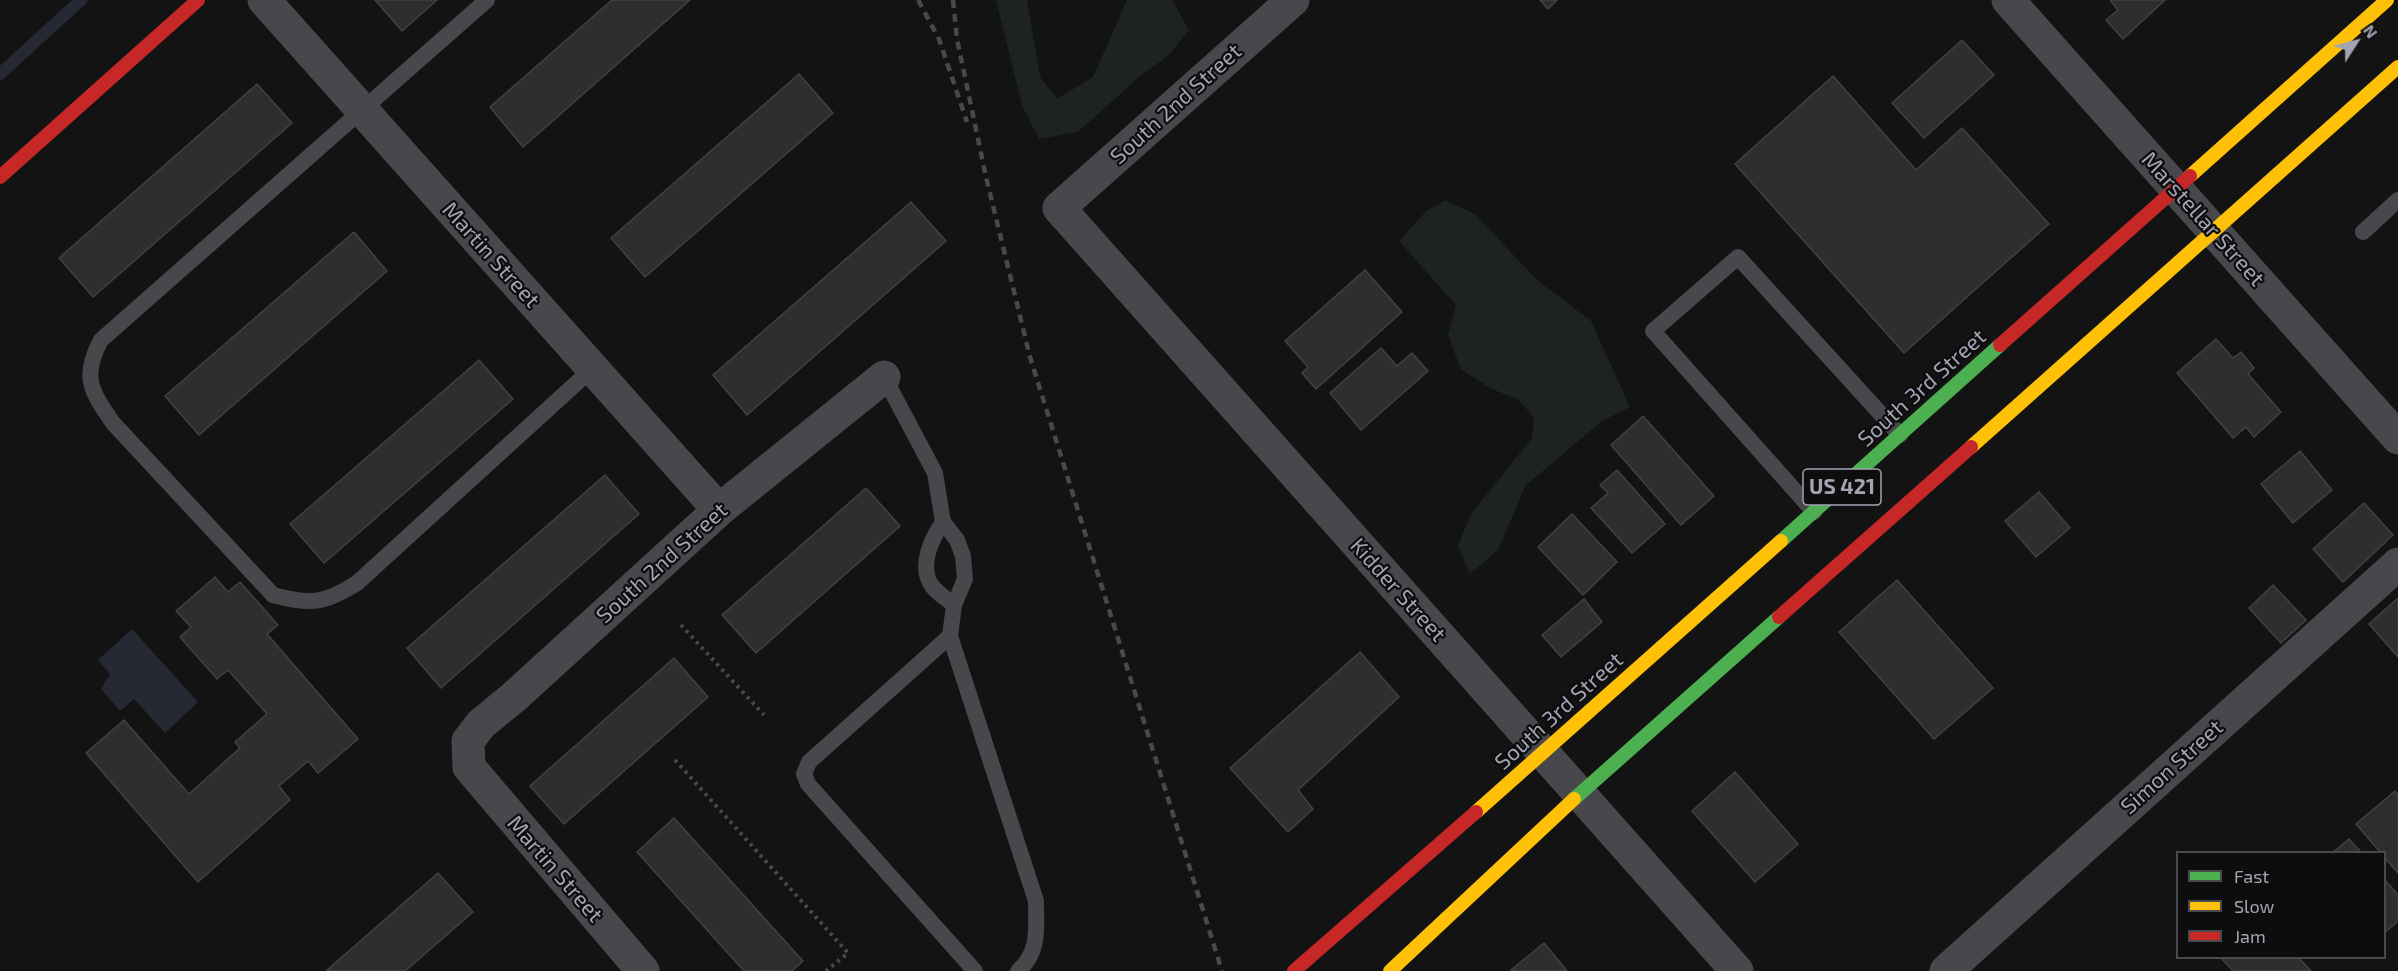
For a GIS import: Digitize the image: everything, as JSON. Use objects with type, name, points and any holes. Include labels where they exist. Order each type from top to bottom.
[{"type":"main road","points":[[0,177],[198,0]]},
{"type":"main road","name":"South 3rd Street","points":[[1294,971],[1543,753],[2387,0]]},
{"type":"main road","name":"US 421","points":[[1390,971],[1580,794],[2398,67]]},
{"type":"street","name":"Martin Street","points":[[264,0],[719,510]]},
{"type":"street","name":"South 2nd Street","points":[[1059,208],[1293,0]]},
{"type":"street","name":"Marstellar Street","points":[[2008,0],[2398,438]]},
{"type":"street","name":"Kidder Street","points":[[1059,208],[1737,971]]},
{"type":"street","name":"South 2nd Street","points":[[469,767],[468,741],[481,724],[514,698],[719,510],[884,377]]},
{"type":"street","name":"Simon Street","points":[[1946,971],[2398,564]]},
{"type":"street","name":"Martin Street","points":[[469,767],[643,971]]},
{"type":"lane","points":[[488,0],[101,340],[92,356],[89,375],[93,393],[113,423],[273,595],[301,603],[321,602],[338,596],[357,583],[592,368]]},
{"type":"lane","points":[[2363,232],[2398,200]]},
{"type":"lane","points":[[1814,512],[1653,331],[1738,257],[1900,435]]},
{"type":"lane","points":[[884,377],[935,473],[943,522],[957,540],[963,556],[965,579],[954,605],[950,636],[1036,901],[1036,940],[1030,961],[1018,971]]},
{"type":"lane","points":[[943,522],[930,541],[926,559],[930,584],[954,605]]},
{"type":"lane","points":[[950,636],[809,762],[804,774],[808,784],[975,971]]},
{"type":"path","points":[[681,625],[764,715]]},
{"type":"path","points":[[675,760],[848,953],[826,971]]},
{"type":"shaded area","points":[[996,0],[1027,0],[1040,77],[1057,99],[1093,77],[1127,0],[1172,0],[1189,30],[1169,55],[1138,78],[1078,132],[1039,139],[1022,105]]},
{"type":"shaded area","points":[[1445,200],[1475,214],[1537,280],[1591,321],[1630,407],[1602,421],[1525,486],[1498,550],[1470,574],[1458,546],[1471,514],[1532,438],[1534,418],[1519,400],[1490,388],[1461,369],[1448,335],[1456,305],[1399,241],[1425,212]]},
{"type":"shaded area","points":[[132,629],[198,702],[165,733],[134,699],[120,711],[101,689],[110,674],[98,660]]},
{"type":"building","points":[[375,0],[437,0],[402,31]]},
{"type":"building","points":[[612,0],[690,0],[523,147],[490,107]]},
{"type":"building","points":[[1540,0],[1557,0],[1548,9]]},
{"type":"building","points":[[2110,0],[2165,0],[2123,39],[2106,20],[2118,10]]},
{"type":"building","points":[[1962,40],[1994,75],[1924,138],[1892,103]]},
{"type":"building","points":[[799,74],[833,113],[645,277],[611,238]]},
{"type":"building","points":[[1833,76],[1916,170],[1962,128],[2049,224],[1904,353],[1735,164]]},
{"type":"building","points":[[257,84],[292,123],[93,297],[59,258]]},
{"type":"building","points":[[911,202],[946,241],[747,415],[713,375]]},
{"type":"building","points":[[354,232],[387,271],[199,435],[165,396]]},
{"type":"building","points":[[1365,270],[1402,312],[1316,389],[1302,373],[1308,367],[1285,341]]},
{"type":"building","points":[[2216,339],[2233,358],[2241,352],[2254,368],[2248,374],[2281,412],[2254,437],[2246,427],[2233,438],[2177,373]]},
{"type":"building","points":[[1381,348],[1397,366],[1412,353],[1428,371],[1361,430],[1330,393]]},
{"type":"building","points":[[479,360],[513,399],[324,563],[290,524]]},
{"type":"building","points":[[1643,416],[1714,496],[1681,525],[1611,445]]},
{"type":"building","points":[[2300,451],[2332,490],[2293,523],[2261,484]]},
{"type":"building","points":[[1617,470],[1665,524],[1632,553],[1591,508],[1608,493],[1600,485]]},
{"type":"building","points":[[605,475],[639,514],[441,688],[407,648]]},
{"type":"building","points":[[866,488],[900,526],[756,653],[722,615]]},
{"type":"building","points":[[2039,492],[2070,528],[2036,557],[2005,521]]},
{"type":"building","points":[[2364,503],[2393,535],[2343,582],[2313,549]]},
{"type":"building","points":[[1572,514],[1617,562],[1583,595],[1538,547]]},
{"type":"building","points":[[215,577],[228,592],[240,582],[278,625],[267,634],[358,739],[318,773],[308,761],[279,786],[290,800],[198,882],[86,753],[124,720],[189,794],[240,748],[235,742],[267,714],[228,670],[217,679],[180,637],[191,627],[176,611]]},
{"type":"building","points":[[1897,580],[1993,688],[1934,739],[1839,632]]},
{"type":"building","points":[[2273,585],[2306,620],[2281,643],[2249,608]]},
{"type":"building","points":[[2398,598],[2398,657],[2369,624]]},
{"type":"building","points":[[1584,599],[1602,622],[1561,657],[1542,635]]},
{"type":"building","points":[[1360,652],[1399,697],[1298,790],[1313,809],[1288,832],[1230,768]]},
{"type":"building","points":[[674,658],[708,697],[564,824],[530,786]]},
{"type":"building","points":[[1735,772],[1798,844],[1755,882],[1692,811]]},
{"type":"building","points":[[2395,791],[2398,795],[2398,873],[2386,859],[2386,851],[2379,851],[2356,824]]},
{"type":"building","points":[[674,818],[803,961],[792,971],[744,971],[637,852]]},
{"type":"building","points":[[2349,839],[2360,851],[2334,851]]},
{"type":"building","points":[[438,873],[473,912],[405,971],[326,971]]},
{"type":"building","points":[[2386,881],[2398,895],[2398,921],[2386,931]]},
{"type":"building","points":[[1544,943],[1567,971],[1511,970]]},
{"type":"building","points":[[2222,959],[2300,959],[2311,971],[2233,971]]},
{"type":"waterway","points":[[0,74],[81,0]]},
{"type":"railway","points":[[918,0],[939,39],[967,122]]},
{"type":"railway","points":[[953,0],[957,39],[986,177],[1030,357],[1222,971]]},
{"type":"traffic: fast","points":[[1781,541],[2000,345]]},
{"type":"traffic: fast","points":[[1574,799],[1779,617]]},
{"type":"traffic: slow","points":[[2190,176],[2387,0]]},
{"type":"traffic: slow","points":[[1971,447],[2398,67]]},
{"type":"traffic: slow","points":[[1476,812],[1781,541]]},
{"type":"traffic: slow","points":[[1390,971],[1574,799]]},
{"type":"traffic: jam","points":[[0,177],[198,0]]},
{"type":"traffic: jam","points":[[2000,345],[2190,176]]},
{"type":"traffic: jam","points":[[1779,617],[1971,447]]},
{"type":"traffic: jam","points":[[1294,971],[1476,812]]}]
